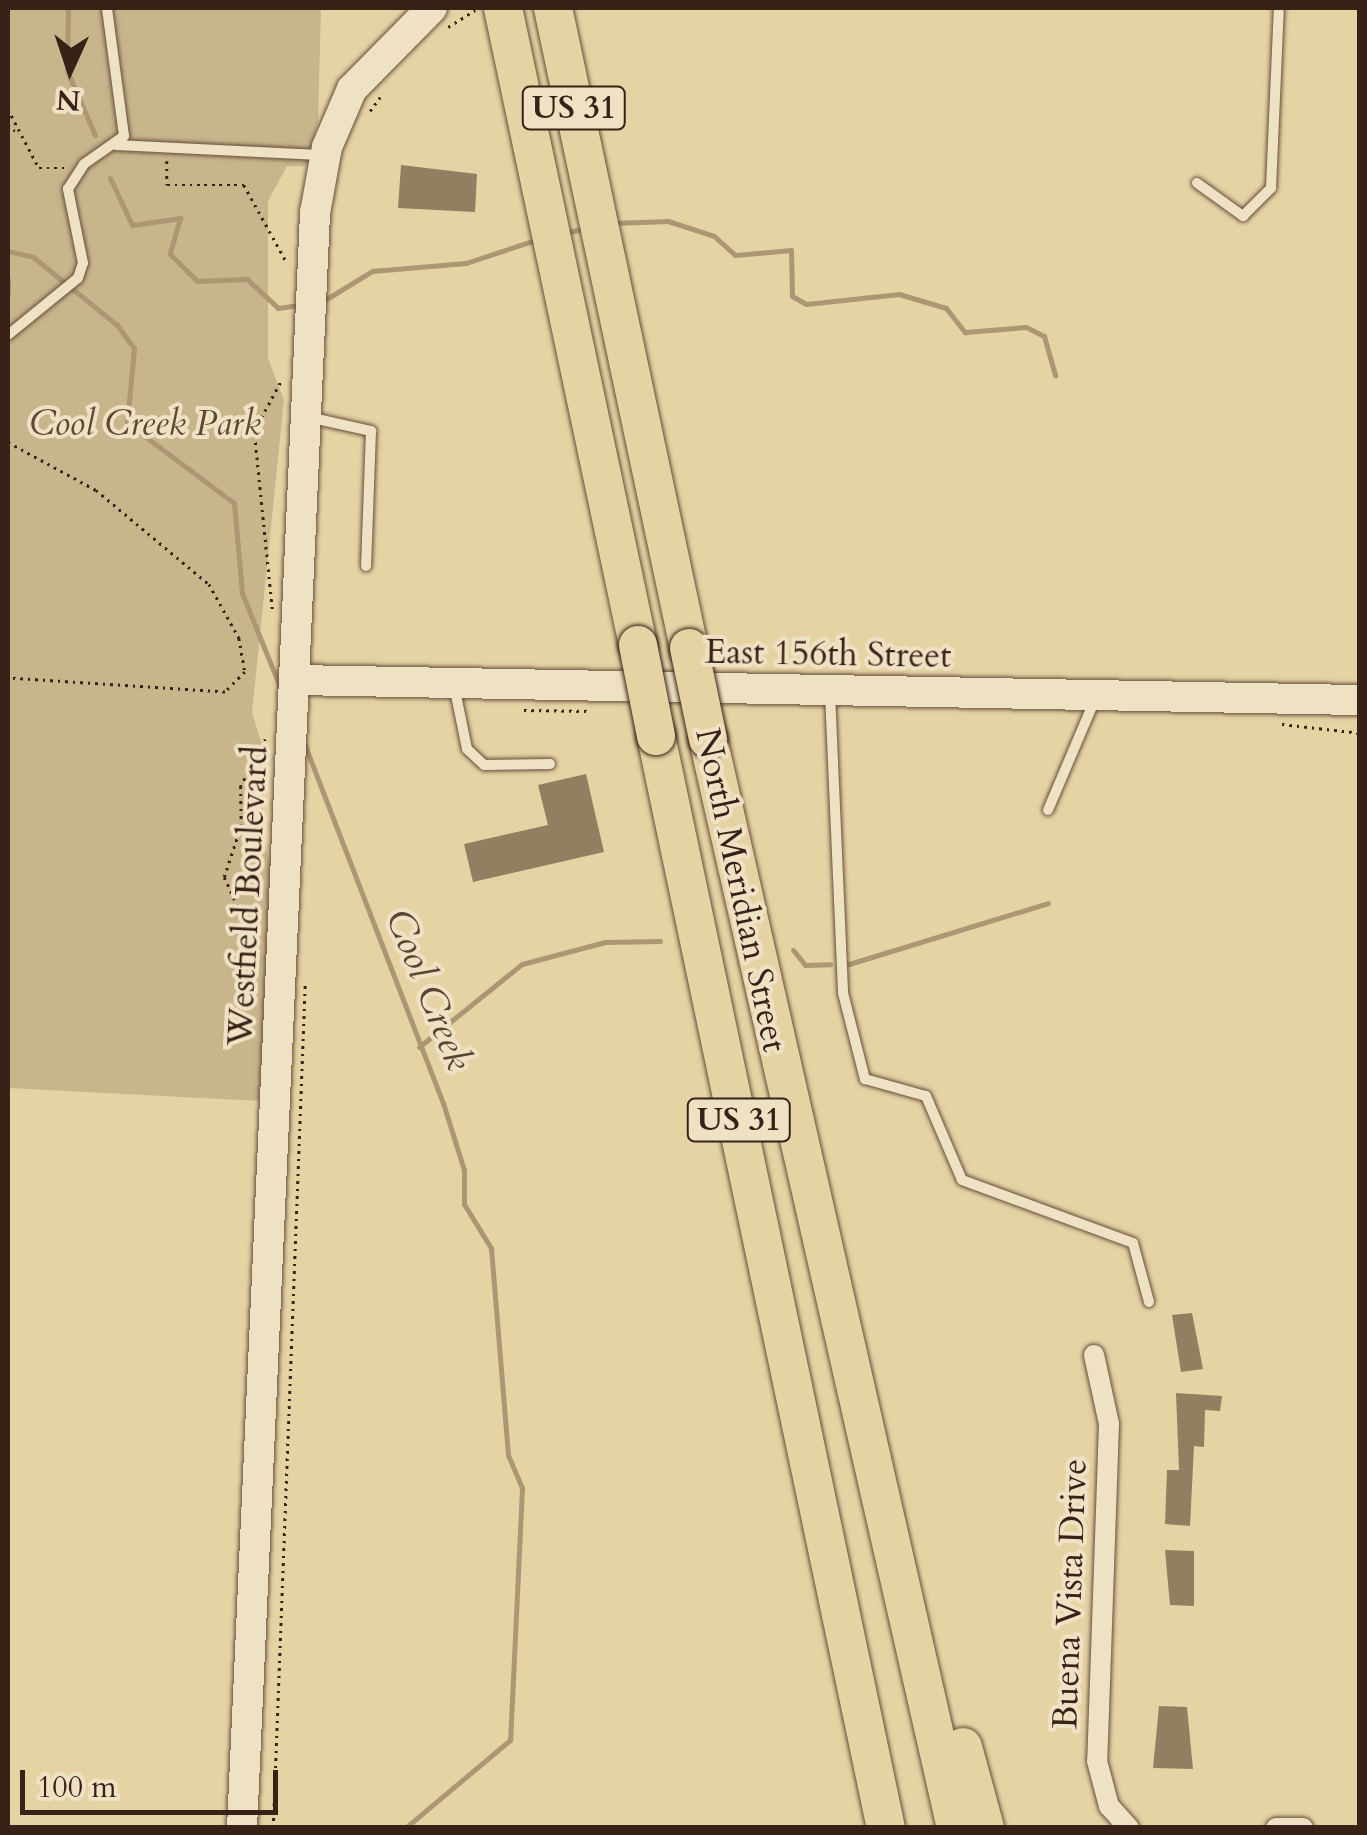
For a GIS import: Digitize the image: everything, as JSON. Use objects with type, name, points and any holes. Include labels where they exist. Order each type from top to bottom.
[{"type":"highway","name":"North Meridian Street","points":[[503,8],[814,1505],[886,1828]]},
{"type":"highway","name":"North Meridian Street","points":[[555,17],[708,739],[956,1828]]},
{"type":"highway","points":[[849,1356],[985,1828]]},
{"type":"highway","points":[[814,1505],[869,1828]]},
{"type":"street","name":"Westfield Boulevard","points":[[242,1828],[296,690],[306,417],[305,296],[326,155],[364,70],[432,8]]},
{"type":"street","name":"East 156th Street","points":[[296,690],[454,684],[1360,700]]},
{"type":"street","name":"Buena Vista Drive","points":[[1094,1355],[1109,1424],[1097,1762],[1108,1806],[1129,1828]]},
{"type":"street","points":[[1276,1828],[1304,1828]]},
{"type":"lane","points":[[8,335],[78,278],[83,263],[68,189],[84,164],[116,145],[128,122],[107,8]]},
{"type":"lane","points":[[1197,183],[1243,216],[1271,188],[1279,8]]},
{"type":"lane","points":[[116,145],[166,154],[326,155]]},
{"type":"lane","points":[[306,417],[371,431],[366,566]]},
{"type":"lane","points":[[454,684],[467,749],[484,765],[550,764]]},
{"type":"lane","points":[[830,692],[842,992],[865,1079],[926,1096],[962,1180],[1133,1243],[1149,1302]]},
{"type":"lane","points":[[1048,810],[1096,696]]},
{"type":"path","points":[[366,118],[383,92]]},
{"type":"path","points":[[8,109],[38,168],[52,173],[76,155]]},
{"type":"path","points":[[8,125],[17,132]]},
{"type":"path","points":[[166,154],[166,185],[244,185],[305,296]]},
{"type":"path","points":[[278,248],[288,244]]},
{"type":"path","points":[[273,614],[254,431],[287,361]]},
{"type":"path","points":[[8,442],[96,490],[210,584],[239,638],[245,672],[224,692],[8,678]]},
{"type":"path","points":[[695,1828],[718,1828]]},
{"type":"green space","name":"Cool Creek Park","points":[[8,8],[321,8],[318,122],[306,166],[287,166],[268,201],[268,358],[284,400],[252,713],[265,754],[262,830],[271,868],[263,1101],[8,1088]]},
{"type":"building","points":[[401,165],[477,174],[475,212],[398,208]]},
{"type":"building","points":[[586,774],[604,852],[473,882],[464,844],[548,825],[538,785]]},
{"type":"building","points":[[1192,1313],[1203,1369],[1181,1372],[1172,1315]]},
{"type":"building","points":[[1176,1393],[1222,1396],[1220,1411],[1205,1410],[1204,1447],[1194,1446],[1190,1526],[1165,1524],[1167,1470],[1179,1470]]},
{"type":"building","points":[[1165,1550],[1194,1551],[1194,1606],[1170,1605]]},
{"type":"building","points":[[1159,1706],[1187,1707],[1193,1769],[1153,1768]]},
{"type":"waterway","points":[[68,8],[67,71],[95,135]]},
{"type":"waterway","points":[[110,178],[132,225],[180,218],[170,254],[197,281],[247,279],[278,308],[299,305]]},
{"type":"waterway","points":[[613,223],[668,221],[714,236],[735,255],[791,250],[792,296],[806,304],[899,294],[946,308],[965,332],[1026,327],[1044,336],[1055,375]]},
{"type":"waterway","points":[[564,233],[587,228]]},
{"type":"waterway","points":[[320,303],[372,271],[466,263],[538,239]]},
{"type":"waterway","name":"Cool Creek","points":[[8,251],[33,257],[117,325],[134,348],[127,423],[234,503],[242,593],[280,687]]},
{"type":"waterway","name":"Cool Creek","points":[[8,279],[8,293]]},
{"type":"waterway","name":"Cool Creek","points":[[304,743],[443,1103],[464,1170],[464,1204],[491,1248],[508,1455],[522,1488],[510,1740],[405,1828]]},
{"type":"waterway","points":[[849,964],[1048,903]]},
{"type":"waterway","points":[[419,1047],[522,964],[605,942],[660,941]]},
{"type":"waterway","points":[[793,950],[805,965],[830,964]]}]
